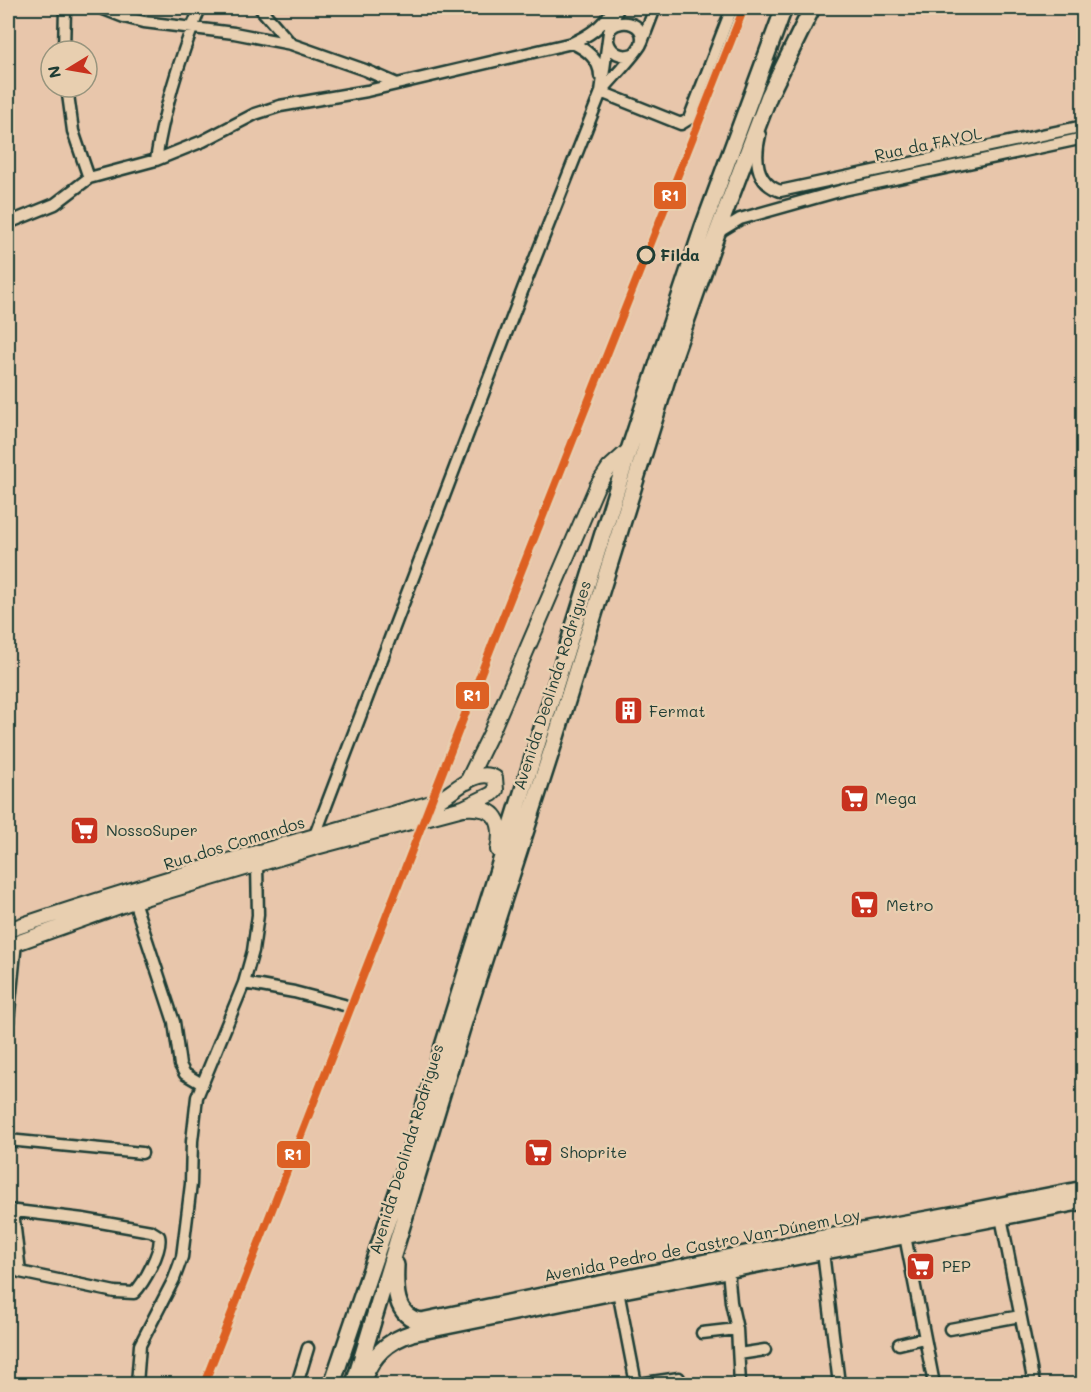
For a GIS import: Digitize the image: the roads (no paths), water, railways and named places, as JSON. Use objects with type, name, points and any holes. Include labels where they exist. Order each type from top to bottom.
[{"type":"highway","name":"Avenida Deolinda Rodrigues","points":[[332,1384],[399,1188],[629,450],[703,227],[784,8]]},
{"type":"highway","name":"Avenida Deolinda Rodrigues","points":[[354,1384],[462,1028],[675,353],[769,96],[812,8]]},
{"type":"highway","name":"Avenida Pedro de Castro Van-Dúnem Loy","points":[[398,1240],[395,1286],[397,1297],[404,1312],[421,1321],[818,1239],[1083,1189]]},
{"type":"highway","name":"Avenida Pedro de Castro Van-Dúnem Loy","points":[[361,1384],[381,1349],[400,1337],[618,1291],[1083,1201]]},
{"type":"main road","points":[[467,782],[491,733],[597,486],[609,468],[629,450]]},
{"type":"main road","name":"Rua dos Comandos","points":[[8,930],[76,907],[436,801],[479,776],[490,775],[495,778],[496,790],[492,794],[463,808],[134,901],[12,944]]},
{"type":"main road","points":[[463,808],[476,808],[488,812],[500,824],[501,834],[489,895]]},
{"type":"street","points":[[64,39],[65,8]]},
{"type":"street","points":[[101,8],[144,22],[192,27],[291,44],[395,83]]},
{"type":"street","points":[[156,160],[170,95],[200,8]]},
{"type":"street","points":[[260,8],[291,44]]},
{"type":"street","points":[[315,835],[523,289],[601,92],[608,35],[616,8]]},
{"type":"street","points":[[8,222],[55,204],[89,178],[156,160],[203,141],[255,114],[280,106],[350,94],[572,44],[589,36],[616,8]]},
{"type":"street","points":[[601,92],[640,45],[655,8]]},
{"type":"street","points":[[601,92],[681,124],[688,119],[732,8]]},
{"type":"street","points":[[633,54],[621,56],[615,53],[608,44],[611,28],[621,22],[631,23],[641,34],[640,45]]},
{"type":"street","points":[[572,44],[584,48],[594,58],[600,71],[601,92]]},
{"type":"street","points":[[594,58],[614,62],[633,54]]},
{"type":"street","name":"Rua da FAYOL","points":[[769,96],[756,156],[760,174],[766,183],[780,191],[1083,126]]},
{"type":"street","points":[[69,99],[73,131],[89,178]]},
{"type":"street","name":"Rua da FAYOL","points":[[717,233],[740,219],[843,190],[1083,138]]},
{"type":"street","points":[[137,1384],[140,1345],[174,1279],[182,1257],[191,1184],[198,1092],[244,983],[257,932],[259,894],[257,865]]},
{"type":"street","points":[[134,901],[174,1022],[180,1065],[185,1074],[202,1084]]},
{"type":"street","points":[[8,1022],[12,944]]},
{"type":"street","points":[[244,983],[294,992],[344,1005]]},
{"type":"street","points":[[8,1140],[142,1154]]},
{"type":"street","points":[[10,1211],[83,1219],[151,1231],[159,1236],[161,1243],[143,1284],[134,1293],[115,1292],[20,1272],[10,1211]]},
{"type":"street","points":[[1001,1217],[1034,1384]]},
{"type":"street","points":[[904,1236],[934,1384]]},
{"type":"street","points":[[823,1252],[839,1384]]},
{"type":"street","points":[[728,1270],[731,1302],[737,1329],[740,1384]]},
{"type":"street","points":[[618,1291],[637,1384],[679,1378]]},
{"type":"street","points":[[950,1329],[1020,1316]]},
{"type":"street","points":[[702,1333],[737,1329]]},
{"type":"street","points":[[899,1344],[924,1338]]},
{"type":"street","points":[[297,1384],[308,1348]]},
{"type":"street","points":[[738,1354],[765,1350]]},
{"type":"railway","points":[[204,1384],[499,627],[744,8]]},
{"type":"place","name":"Filda","points":[[646,255]]},
{"type":"place","name":"Fermat","points":[[628,711]]},
{"type":"place","name":"Mega","points":[[854,798]]},
{"type":"place","name":"NossoSuper","points":[[85,830]]},
{"type":"place","name":"Metro","points":[[865,905]]},
{"type":"place","name":"Shoprite","points":[[539,1152]]},
{"type":"place","name":"PEP","points":[[921,1266]]}]
